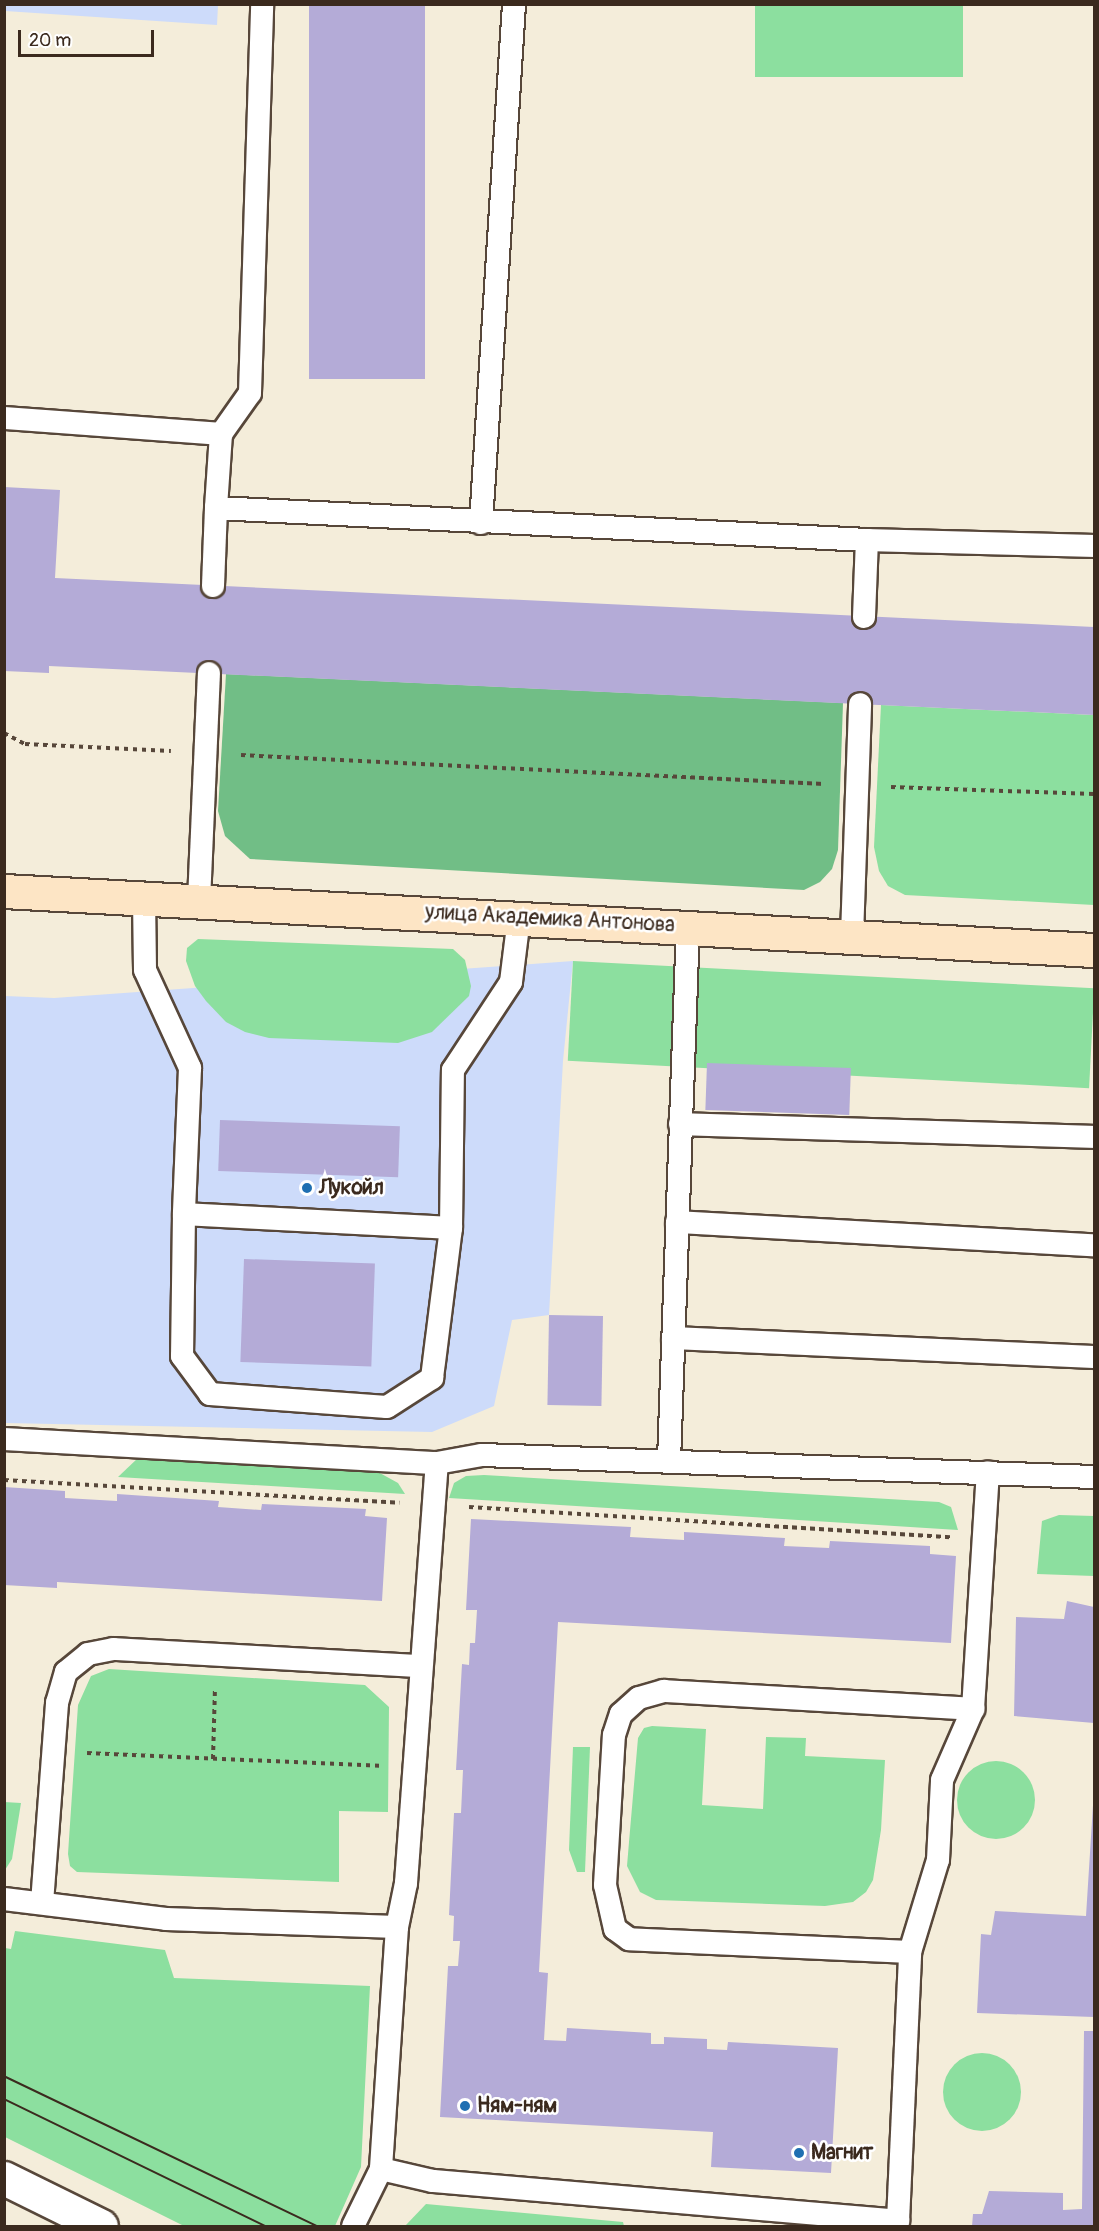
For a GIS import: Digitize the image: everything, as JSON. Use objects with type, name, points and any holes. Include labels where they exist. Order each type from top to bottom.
[{"type":"main road","name":"улица Академика Антонова","points":[[4,891],[688,926],[1095,950]]},
{"type":"street","points":[[4,2178],[101,2226]]},
{"type":"lane","points":[[213,586],[221,434],[250,393],[262,4]]},
{"type":"lane","points":[[481,523],[514,4]]},
{"type":"lane","points":[[4,418],[221,434]]},
{"type":"lane","points":[[216,508],[481,523],[867,540],[1095,546]]},
{"type":"lane","points":[[864,617],[867,540]]},
{"type":"lane","points":[[200,901],[209,674]]},
{"type":"lane","points":[[852,936],[860,704]]},
{"type":"lane","points":[[144,898],[145,970],[190,1068],[184,1214],[182,1356],[210,1394],[387,1407],[432,1378],[451,1228],[453,1070],[511,982],[519,918]]},
{"type":"lane","points":[[669,1461],[688,926]]},
{"type":"lane","points":[[680,1124],[1095,1137]]},
{"type":"lane","points":[[184,1214],[451,1228]]},
{"type":"lane","points":[[677,1222],[1095,1245]]},
{"type":"lane","points":[[674,1338],[1095,1357]]},
{"type":"lane","points":[[4,1438],[437,1463],[482,1455],[1095,1477]]},
{"type":"lane","points":[[353,2226],[381,2169],[397,1927],[406,1883],[420,1666],[437,1463]]},
{"type":"lane","points":[[381,2169],[433,2181],[898,2224],[910,1952],[938,1860],[942,1780],[972,1709],[988,1472]]},
{"type":"lane","points":[[42,1904],[57,1703],[66,1672],[88,1654],[114,1649],[420,1666]]},
{"type":"lane","points":[[910,1952],[629,1939],[615,1929],[605,1885],[614,1735],[621,1714],[639,1698],[664,1691],[972,1709]]},
{"type":"lane","points":[[4,1899],[166,1919],[397,1927]]},
{"type":"path","points":[[4,733],[25,744],[856,786],[1095,794]]},
{"type":"path","points":[[4,1480],[983,1539]]},
{"type":"path","points":[[213,1759],[216,1655]]},
{"type":"path","points":[[54,1752],[414,1768]]},
{"type":"shaded area","points":[[4,5],[218,5],[217,25],[5,11]]},
{"type":"shaded area","name":"Лукойл","points":[[573,961],[563,1061],[549,1315],[512,1320],[494,1406],[432,1432],[5,1423],[5,996],[54,998]]},
{"type":"green space","points":[[755,5],[963,5],[963,77],[755,77]]},
{"type":"green space","points":[[226,674],[843,703],[838,850],[832,869],[820,882],[804,890],[250,859],[225,836],[218,811]]},
{"type":"green space","points":[[881,705],[1094,715],[1094,905],[905,895],[888,886],[879,871],[874,847]]},
{"type":"green space","points":[[198,939],[453,949],[465,960],[471,986],[469,996],[432,1032],[398,1043],[269,1038],[245,1032],[226,1022],[195,986],[186,961],[187,948]]},
{"type":"green space","points":[[573,961],[1094,988],[1089,1088],[568,1061]]},
{"type":"green space","points":[[139,1457],[378,1472],[398,1483],[405,1494],[118,1477]]},
{"type":"green space","points":[[484,1475],[939,1502],[951,1507],[958,1530],[449,1498],[454,1483],[466,1476]]},
{"type":"green space","points":[[1059,1515],[1094,1516],[1094,1576],[1037,1574],[1042,1521]]},
{"type":"green space","points":[[109,1669],[365,1685],[389,1707],[388,1812],[339,1811],[339,1882],[77,1872],[70,1866],[68,1854],[78,1705],[91,1676]]},
{"type":"green space","points":[[652,1726],[706,1729],[702,1805],[763,1809],[766,1737],[806,1738],[805,1756],[885,1760],[881,1830],[873,1880],[866,1892],[853,1902],[825,1906],[656,1900],[640,1892],[627,1866],[638,1738],[644,1728]]},
{"type":"green space","points":[[573,1747],[590,1747],[585,1872],[577,1872],[569,1850]]},
{"type":"green space","points":[[996,1761],[1011,1764],[1024,1772],[1032,1785],[1035,1800],[1032,1815],[1024,1828],[1011,1836],[996,1839],[981,1836],[968,1828],[960,1815],[957,1800],[960,1785],[968,1772],[981,1764]]},
{"type":"green space","points":[[4,1802],[21,1803],[12,1859],[5,1870]]},
{"type":"green space","points":[[15,1931],[165,1950],[174,1978],[370,1986],[361,2167],[335,2226],[184,2226],[5,2137],[5,1948],[11,1949]]},
{"type":"green space","points":[[982,2053],[997,2056],[1010,2064],[1018,2077],[1021,2092],[1018,2107],[1010,2120],[997,2128],[982,2131],[967,2128],[954,2120],[946,2107],[943,2092],[946,2077],[954,2064],[967,2056]]},
{"type":"green space","points":[[426,2204],[623,2222],[624,2226],[405,2226]]},
{"type":"building","points":[[309,4],[425,4],[425,379],[309,379]]},
{"type":"building","points":[[4,487],[60,490],[55,578],[1094,627],[1094,715],[49,666],[49,673],[4,671]]},
{"type":"building","points":[[707,1063],[851,1068],[849,1115],[705,1110]]},
{"type":"building","points":[[220,1120],[400,1126],[398,1177],[218,1171]]},
{"type":"building","points":[[244,1259],[375,1264],[371,1367],[240,1362]]},
{"type":"building","points":[[549,1315],[603,1316],[601,1406],[547,1405]]},
{"type":"building","points":[[4,1487],[65,1491],[65,1498],[117,1501],[117,1494],[219,1501],[218,1507],[261,1510],[262,1504],[366,1509],[365,1516],[387,1518],[382,1601],[57,1582],[57,1588],[4,1585]]},
{"type":"building","points":[[471,1519],[631,1527],[630,1537],[684,1540],[684,1532],[785,1538],[784,1546],[829,1548],[830,1541],[930,1546],[930,1554],[956,1556],[951,1643],[558,1622],[539,1972],[548,1973],[544,2040],[566,2041],[567,2028],[651,2033],[651,2044],[664,2044],[664,2037],[707,2039],[707,2049],[727,2050],[728,2042],[838,2048],[831,2173],[711,2167],[713,2132],[440,2117],[448,1966],[458,1966],[460,1941],[453,1941],[454,1916],[449,1915],[454,1813],[461,1813],[463,1770],[456,1770],[462,1664],[469,1665],[470,1643],[475,1643],[477,1610],[466,1610]]},
{"type":"building","points":[[1067,1601],[1094,1607],[1094,1723],[1014,1716],[1016,1617],[1064,1619]]},
{"type":"building","points":[[1093,1805],[1094,2017],[977,2013],[981,1934],[991,1935],[995,1911],[1086,1916]]},
{"type":"building","points":[[1084,2031],[1094,2031],[1094,2226],[972,2226],[973,2214],[982,2214],[989,2191],[1063,2193],[1063,2210],[1082,2209]]},
{"type":"tram line","points":[[4,2076],[317,2226]]},
{"type":"tram line","points":[[4,2099],[266,2226]]},
{"type":"place","name":"Лукойл","points":[[307,1188]]},
{"type":"place","name":"Ням-ням","points":[[465,2106]]},
{"type":"place","name":"Магнит","points":[[799,2153]]}]
